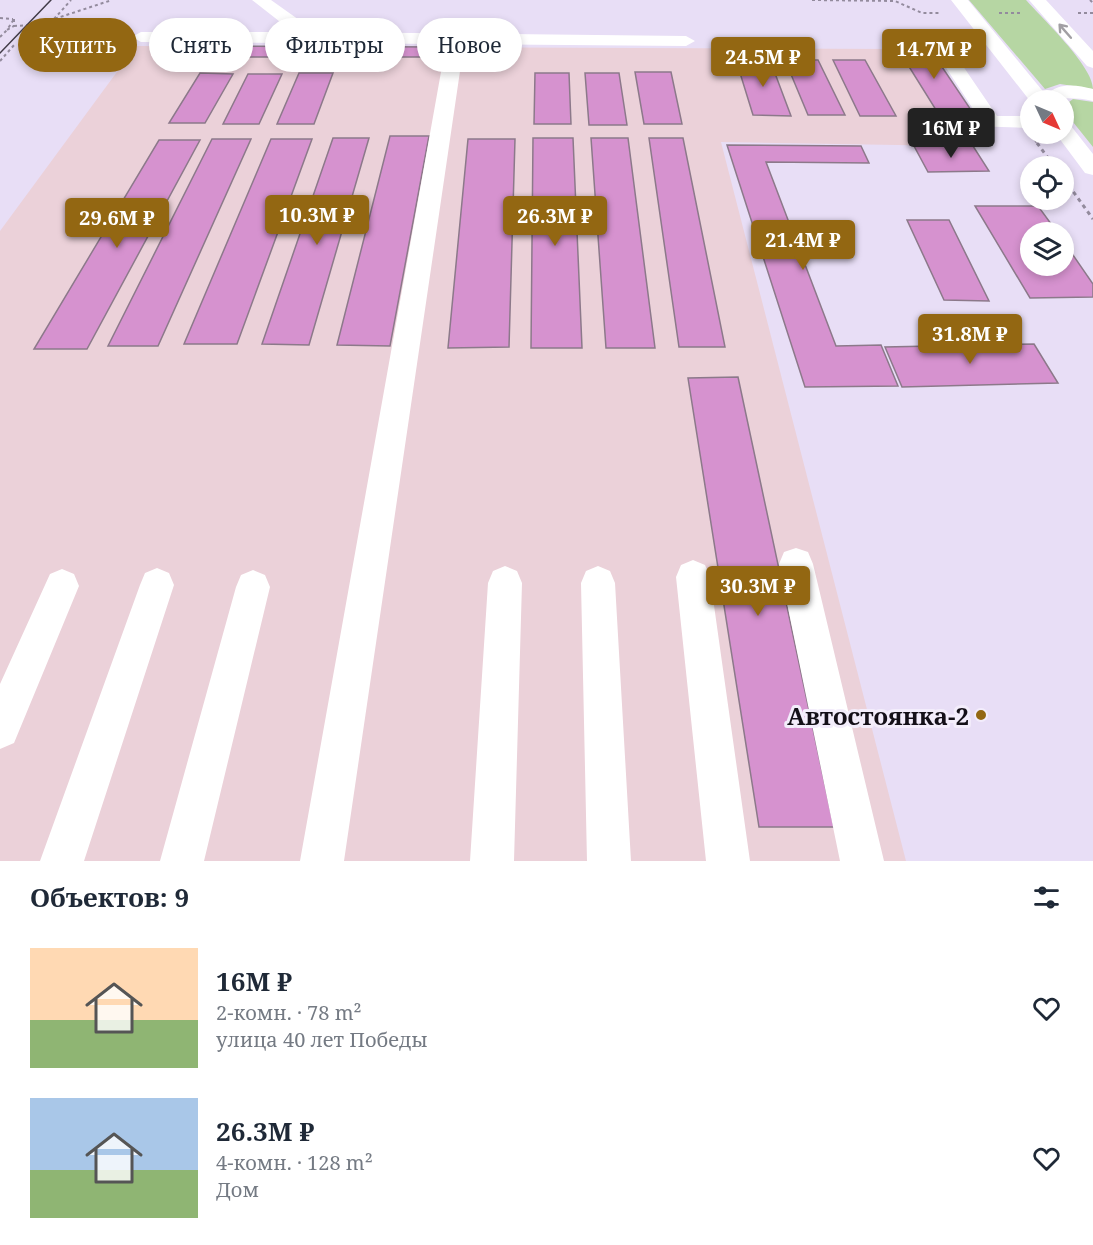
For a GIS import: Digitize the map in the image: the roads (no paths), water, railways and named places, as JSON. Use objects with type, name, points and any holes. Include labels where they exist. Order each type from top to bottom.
[{"type":"street","points":[[260,0],[285,18]]},
{"type":"street","points":[[959,0],[1032,90]]},
{"type":"street","points":[[1031,7],[1093,62]]},
{"type":"street","points":[[141,37],[265,37]]},
{"type":"street","points":[[522,40],[686,41]]},
{"type":"street","points":[[944,51],[991,121]]},
{"type":"street","points":[[321,861],[451,72]]},
{"type":"street","points":[[1074,91],[1093,95]]},
{"type":"street","points":[[944,121],[1020,122]]},
{"type":"street","points":[[1074,143],[1093,168]]},
{"type":"street","points":[[796,564],[862,861]]},
{"type":"street","points":[[693,577],[728,861]]},
{"type":"street","points":[[492,861],[505,583]]},
{"type":"street","points":[[598,583],[609,861]]},
{"type":"street","points":[[62,861],[157,585]]},
{"type":"street","points":[[0,729],[62,586]]},
{"type":"street","points":[[182,861],[253,587]]},
{"type":"tram line","points":[[0,53],[51,0]]},
{"type":"place","name":"Автостоянка-2","points":[[981,715]]}]
